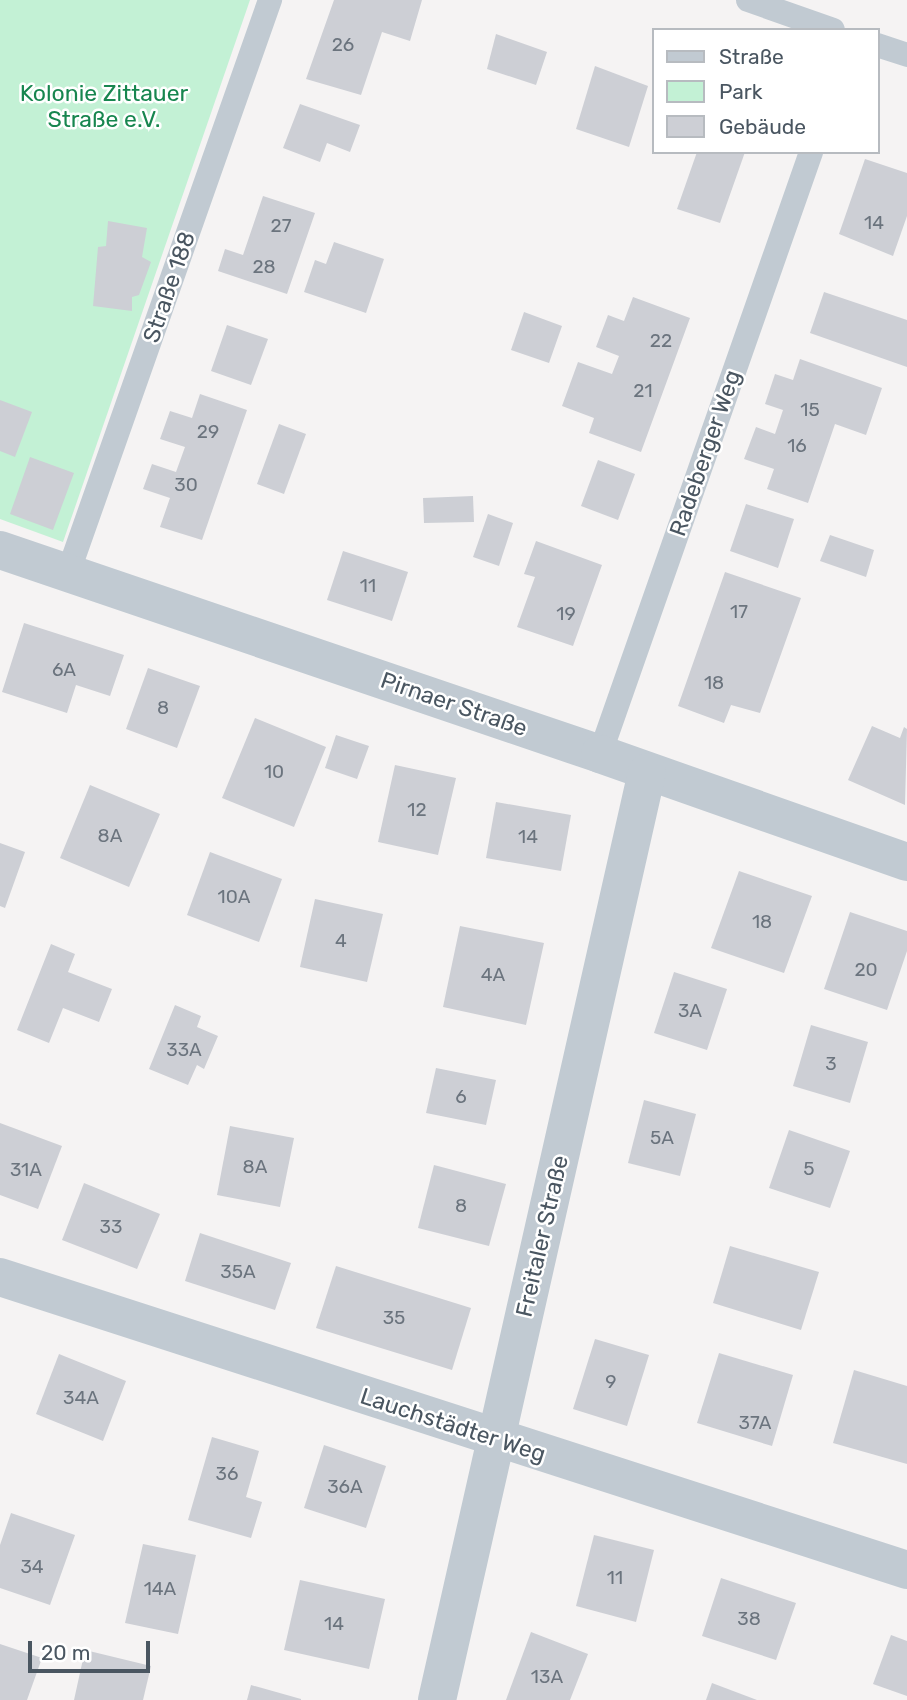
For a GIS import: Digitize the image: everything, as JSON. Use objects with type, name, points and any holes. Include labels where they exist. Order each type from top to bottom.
[{"type":"street","name":"Pirnaer Straße","points":[[0,550],[600,754],[907,862]]},
{"type":"street","name":"Freitaler Straße","points":[[437,1700],[647,772]]},
{"type":"street","name":"Lauchstädter Weg","points":[[0,1277],[496,1440],[907,1570]]},
{"type":"lane","name":"Straße 188","points":[[68,573],[270,0]]},
{"type":"lane","points":[[748,0],[828,28]]},
{"type":"lane","points":[[879,46],[907,55]]},
{"type":"lane","name":"Radeberger Weg","points":[[600,754],[810,154]]},
{"type":"green space","name":"Kolonie Zittauer Straße e.V.","points":[[0,0],[250,0],[63,542],[0,519]]},
{"type":"building","points":[[334,0],[422,0],[410,41],[382,32],[361,95],[306,79]]},
{"type":"building","points":[[496,34],[547,52],[536,85],[487,69]]},
{"type":"building","points":[[595,66],[648,86],[629,147],[576,129]]},
{"type":"building","points":[[300,104],[360,125],[350,152],[327,143],[320,162],[283,148]]},
{"type":"building","points":[[696,154],[744,154],[720,223],[677,209]]},
{"type":"building","points":[[865,159],[907,173],[907,216],[893,256],[839,234]]},
{"type":"building","points":[[263,196],[315,213],[287,294],[218,271],[225,249],[243,255]]},
{"type":"building","points":[[108,221],[147,228],[142,257],[151,262],[139,295],[132,297],[132,311],[93,306],[98,247],[106,246]]},
{"type":"building","points":[[334,242],[384,259],[366,313],[304,292],[315,260],[326,264]]},
{"type":"building","points":[[824,292],[907,320],[907,367],[810,333]]},
{"type":"building","points":[[633,297],[690,318],[641,452],[589,433],[594,418],[562,406],[578,362],[612,374],[619,356],[596,347],[608,315],[624,321]]},
{"type":"building","points":[[524,312],[562,326],[549,363],[511,350]]},
{"type":"building","points":[[227,325],[268,339],[251,385],[211,371]]},
{"type":"building","points":[[800,359],[882,388],[866,435],[835,424],[808,503],[767,489],[774,469],[744,459],[756,427],[775,434],[783,410],[765,404],[775,374],[793,380]]},
{"type":"building","points":[[200,394],[247,410],[202,540],[160,527],[170,498],[143,489],[152,464],[176,472],[185,447],[160,439],[170,411],[192,418]]},
{"type":"building","points":[[0,400],[32,412],[15,457],[0,451]]},
{"type":"building","points":[[279,424],[306,434],[284,494],[257,484]]},
{"type":"building","points":[[30,457],[74,473],[53,530],[10,514]]},
{"type":"building","points":[[598,460],[635,474],[618,520],[581,506]]},
{"type":"building","points":[[473,496],[474,522],[424,523],[423,498]]},
{"type":"building","points":[[746,504],[794,519],[778,568],[730,551]]},
{"type":"building","points":[[488,514],[513,523],[499,566],[473,557]]},
{"type":"building","points":[[830,535],[874,550],[866,577],[820,561]]},
{"type":"building","points":[[536,541],[602,565],[573,646],[517,627],[535,577],[524,574]]},
{"type":"building","points":[[343,551],[408,572],[392,621],[327,600]]},
{"type":"building","points":[[725,572],[801,598],[760,713],[731,705],[724,723],[678,706]]},
{"type":"building","points":[[24,623],[124,655],[110,696],[76,685],[67,713],[2,692]]},
{"type":"building","points":[[148,668],[200,686],[177,748],[126,729]]},
{"type":"building","points":[[255,718],[326,747],[294,827],[222,798]]},
{"type":"building","points":[[872,726],[900,738],[904,727],[907,729],[905,805],[848,780]]},
{"type":"building","points":[[336,735],[369,746],[357,779],[325,768]]},
{"type":"building","points":[[395,765],[456,778],[438,855],[378,842]]},
{"type":"building","points":[[90,785],[160,814],[129,887],[60,858]]},
{"type":"building","points":[[496,802],[571,815],[561,871],[486,858]]},
{"type":"building","points":[[0,843],[25,852],[5,908],[0,906]]},
{"type":"building","points":[[210,852],[282,879],[259,942],[187,915]]},
{"type":"building","points":[[739,871],[812,896],[784,973],[711,948]]},
{"type":"building","points":[[315,899],[383,914],[367,982],[300,967]]},
{"type":"building","points":[[850,912],[907,931],[907,951],[887,1010],[824,989]]},
{"type":"building","points":[[460,926],[544,943],[526,1025],[443,1007]]},
{"type":"building","points":[[51,944],[75,954],[68,972],[112,989],[99,1022],[63,1008],[49,1043],[17,1030]]},
{"type":"building","points":[[674,972],[727,989],[707,1050],[654,1033]]},
{"type":"building","points":[[175,1005],[201,1016],[197,1027],[218,1036],[204,1069],[197,1065],[188,1085],[149,1069]]},
{"type":"building","points":[[811,1025],[868,1042],[850,1103],[793,1086]]},
{"type":"building","points":[[436,1068],[496,1080],[486,1125],[426,1113]]},
{"type":"building","points":[[644,1100],[696,1114],[680,1176],[628,1163]]},
{"type":"building","points":[[0,1123],[62,1146],[38,1209],[0,1195]]},
{"type":"building","points":[[230,1126],[294,1138],[280,1207],[217,1195]]},
{"type":"building","points":[[789,1130],[850,1151],[830,1208],[769,1188]]},
{"type":"building","points":[[434,1165],[506,1184],[489,1246],[418,1228]]},
{"type":"building","points":[[84,1183],[160,1214],[137,1269],[62,1240]]},
{"type":"building","points":[[200,1233],[291,1263],[275,1310],[185,1281]]},
{"type":"building","points":[[730,1246],[819,1272],[801,1330],[713,1303]]},
{"type":"building","points":[[336,1266],[471,1308],[452,1370],[316,1328]]},
{"type":"building","points":[[595,1339],[649,1355],[627,1426],[573,1409]]},
{"type":"building","points":[[719,1353],[793,1375],[772,1446],[697,1423]]},
{"type":"building","points":[[59,1354],[126,1381],[103,1441],[36,1414]]},
{"type":"building","points":[[854,1370],[907,1386],[907,1464],[833,1443]]},
{"type":"building","points":[[212,1437],[259,1451],[246,1497],[262,1502],[251,1538],[188,1520]]},
{"type":"building","points":[[324,1445],[386,1466],[366,1528],[304,1508]]},
{"type":"building","points":[[11,1513],[75,1535],[50,1605],[0,1588],[0,1545]]},
{"type":"building","points":[[594,1535],[654,1550],[636,1622],[576,1606]]},
{"type":"building","points":[[143,1544],[196,1555],[178,1634],[125,1623]]},
{"type":"building","points":[[721,1578],[796,1603],[776,1660],[702,1636]]},
{"type":"building","points":[[300,1580],[385,1599],[369,1669],[284,1650]]},
{"type":"building","points":[[531,1632],[588,1654],[570,1700],[506,1700]]},
{"type":"building","points":[[891,1635],[907,1641],[907,1696],[873,1684]]},
{"type":"building","points":[[0,1644],[42,1658],[27,1700],[0,1700]]},
{"type":"building","points":[[85,1650],[151,1666],[143,1700],[74,1700]]},
{"type":"building","points":[[712,1683],[757,1700],[706,1700]]},
{"type":"building","points":[[251,1685],[301,1699],[301,1700],[247,1700]]}]
